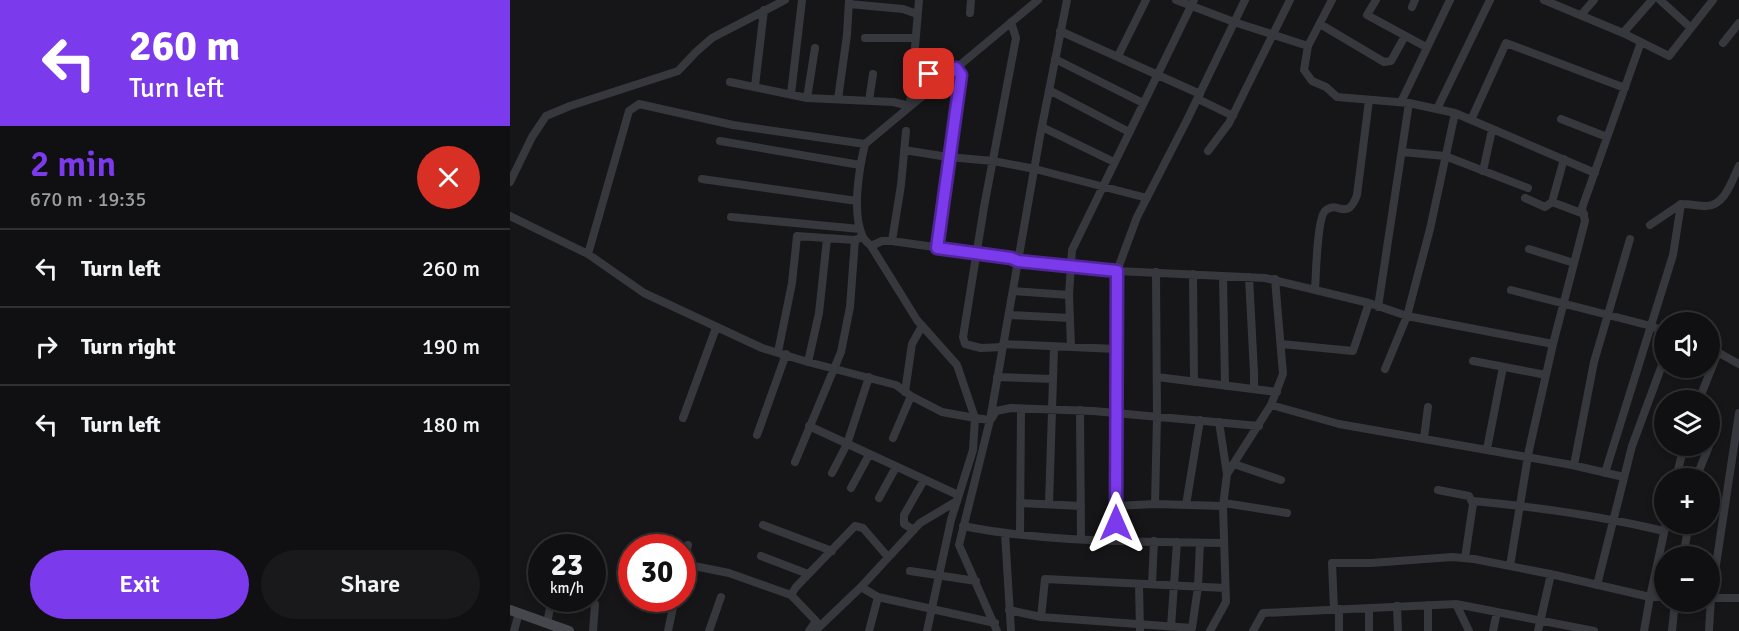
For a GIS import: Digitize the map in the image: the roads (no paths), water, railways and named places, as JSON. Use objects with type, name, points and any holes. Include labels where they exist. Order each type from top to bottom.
[{"type":"street","points":[[510,182],[532,137],[546,116],[678,71],[712,38],[785,0]]},
{"type":"street","points":[[791,94],[802,0]]},
{"type":"street","points":[[910,106],[919,0]]},
{"type":"street","points":[[970,13],[971,0]]},
{"type":"street","points":[[795,462],[835,368],[848,321],[859,235],[857,201],[860,165],[865,144],[1038,0]]},
{"type":"street","points":[[996,627],[959,544],[990,420],[1067,0]]},
{"type":"street","points":[[1118,56],[1146,0]]},
{"type":"street","points":[[1176,0],[1192,3],[1234,22],[1308,46]]},
{"type":"street","points":[[1116,540],[1117,271],[1137,217],[1245,0]]},
{"type":"street","points":[[1208,151],[1233,116],[1290,0]]},
{"type":"street","points":[[1332,0],[1308,46],[1304,70],[1312,81],[1326,87],[1337,97],[1405,103],[1455,113],[1595,173]]},
{"type":"street","points":[[1376,0],[1367,15],[1426,48]]},
{"type":"street","points":[[1378,307],[1402,152],[1405,103],[1426,48],[1450,0]]},
{"type":"street","points":[[1437,109],[1490,0]]},
{"type":"street","points":[[1544,0],[1623,33],[1669,56],[1713,0]]},
{"type":"street","points":[[1581,15],[1594,0]]},
{"type":"street","points":[[1623,33],[1652,0]]},
{"type":"street","points":[[1660,0],[1691,28]]},
{"type":"street","points":[[837,99],[847,35],[849,2],[903,9],[917,14]]},
{"type":"street","points":[[1071,347],[1069,295],[1072,250],[1192,3]]},
{"type":"street","points":[[755,86],[764,10]]},
{"type":"street","points":[[1011,22],[1016,38],[976,253],[963,340],[965,344],[981,348],[1003,345],[1116,349]]},
{"type":"street","points":[[1724,43],[1739,23]]},
{"type":"street","points":[[1320,24],[1384,62],[1391,61],[1405,36]]},
{"type":"street","points":[[1060,31],[1157,74],[1233,116]]},
{"type":"street","points":[[865,38],[915,38]]},
{"type":"street","points":[[1510,566],[1528,456],[1553,344],[1585,221],[1582,208],[1641,42]]},
{"type":"street","points":[[1471,120],[1506,43],[1624,88]]},
{"type":"street","points":[[807,98],[814,48]]},
{"type":"street","points":[[1055,59],[1143,103]]},
{"type":"street","points":[[937,248],[961,76],[956,68]]},
{"type":"street","points":[[912,73],[946,76]]},
{"type":"street","points":[[869,101],[873,74]]},
{"type":"street","points":[[730,82],[807,98],[869,101],[910,106]]},
{"type":"street","points":[[1050,90],[1129,132]]},
{"type":"street","points":[[1315,289],[1320,224],[1324,212],[1327,209],[1350,209],[1357,195],[1369,100]]},
{"type":"street","points":[[588,254],[629,111],[639,104],[733,125],[865,144]]},
{"type":"street","points":[[1385,369],[1407,316],[1430,229],[1455,113]]},
{"type":"street","points":[[1561,119],[1607,137]]},
{"type":"street","points":[[1042,127],[1114,162]]},
{"type":"street","points":[[1484,171],[1492,130]]},
{"type":"street","points":[[892,241],[901,185],[906,131]]},
{"type":"street","points":[[720,141],[860,165]]},
{"type":"street","points":[[904,150],[948,158],[993,161],[1035,169],[1146,198]]},
{"type":"street","points":[[1402,152],[1445,156],[1528,188]]},
{"type":"street","points":[[1525,198],[1545,207],[1552,202],[1564,159]]},
{"type":"street","points":[[1650,225],[1681,204],[1709,206],[1718,202],[1724,197],[1739,166]]},
{"type":"street","points":[[702,179],[857,201]]},
{"type":"street","points":[[1552,202],[1584,214]]},
{"type":"street","points":[[1605,472],[1673,255],[1681,204]]},
{"type":"street","points":[[510,216],[588,254],[644,293],[762,348],[896,385],[942,412],[990,420]]},
{"type":"street","points":[[731,217],[859,235],[870,246],[922,326],[957,365],[975,418],[973,450],[957,498],[927,631]]},
{"type":"street","points":[[757,435],[782,353],[797,236],[827,238],[859,235]]},
{"type":"street","points":[[808,362],[819,313],[827,238]]},
{"type":"street","points":[[1574,465],[1594,362],[1630,239]]},
{"type":"street","points":[[870,246],[882,241],[892,241],[1018,261],[1117,271],[1275,279],[1368,303],[1407,316],[1553,344]]},
{"type":"street","points":[[1529,249],[1574,263]]},
{"type":"street","points":[[1155,504],[1156,272]]},
{"type":"street","points":[[1193,274],[1194,382]]},
{"type":"street","points":[[1223,276],[1225,386]]},
{"type":"street","points":[[1249,278],[1254,389]]},
{"type":"street","points":[[1227,474],[1271,405],[1283,374],[1275,279]]},
{"type":"street","points":[[1511,290],[1654,327]]},
{"type":"street","points":[[1013,291],[1069,295]]},
{"type":"street","points":[[1281,344],[1353,351],[1368,303]]},
{"type":"street","points":[[1009,315],[1069,318]]},
{"type":"street","points":[[893,438],[908,394],[912,344],[922,326]]},
{"type":"street","points":[[683,418],[716,328]]},
{"type":"street","points":[[1048,504],[1054,348]]},
{"type":"street","points":[[1720,353],[1739,364]]},
{"type":"street","points":[[1473,361],[1546,375]]},
{"type":"street","points":[[1487,449],[1503,367]]},
{"type":"street","points":[[832,473],[847,444],[869,377]]},
{"type":"street","points":[[997,377],[1053,378]]},
{"type":"street","points":[[1157,377],[1277,392]]},
{"type":"street","points":[[1597,585],[1632,446],[1657,378]]},
{"type":"street","points":[[1271,405],[1339,424],[1528,456],[1624,477]]},
{"type":"street","points":[[1424,438],[1428,407]]},
{"type":"street","points":[[990,420],[996,411],[1011,408],[1080,410],[1259,426]]},
{"type":"street","points":[[1020,534],[1021,409]]},
{"type":"street","points":[[1080,410],[1081,539]]},
{"type":"street","points":[[1719,546],[1739,413]]},
{"type":"street","points":[[1186,505],[1200,420]]},
{"type":"street","points":[[1210,631],[1226,602],[1223,505],[1227,474],[1219,422]]},
{"type":"street","points":[[809,426],[957,498]]},
{"type":"street","points":[[851,488],[868,454]]},
{"type":"street","points":[[1233,464],[1281,480]]},
{"type":"street","points":[[879,498],[896,467]]},
{"type":"street","points":[[914,530],[904,524],[904,515],[924,480]]},
{"type":"street","points":[[1437,490],[1469,496],[1473,501],[1654,525]]},
{"type":"street","points":[[815,631],[861,587],[914,530],[927,518],[957,498]]},
{"type":"street","points":[[1466,558],[1473,501]]},
{"type":"street","points":[[1020,503],[1081,506]]},
{"type":"street","points":[[1116,506],[1223,505],[1287,513]]},
{"type":"street","points":[[764,525],[832,550]]},
{"type":"street","points":[[963,525],[1005,533],[1081,539],[1224,543]]},
{"type":"street","points":[[791,595],[808,574],[855,526],[862,528],[888,557]]},
{"type":"street","points":[[1005,533],[1011,631]]},
{"type":"street","points":[[1644,631],[1664,534]]},
{"type":"street","points":[[1152,584],[1154,541]]},
{"type":"street","points":[[1171,627],[1178,542]]},
{"type":"street","points":[[1009,610],[1041,617],[1140,628],[1192,628],[1198,587],[1200,543]]},
{"type":"street","points":[[761,556],[808,574]]},
{"type":"street","points":[[1339,631],[1332,563],[1466,558],[1654,597]]},
{"type":"street","points":[[696,568],[729,573],[791,595],[816,621],[809,631]]},
{"type":"street","points":[[910,571],[976,581]]},
{"type":"street","points":[[1538,631],[1551,574]]},
{"type":"street","points":[[1041,617],[1045,579],[1226,588]]},
{"type":"street","points":[[1139,584],[1140,628]]},
{"type":"street","points":[[861,587],[878,597],[996,627]]},
{"type":"street","points":[[709,631],[721,597]]},
{"type":"street","points":[[869,631],[878,597]]},
{"type":"street","points":[[1720,598],[1739,598]]},
{"type":"street","points":[[1253,631],[1263,613],[1456,604],[1594,631]]},
{"type":"street","points":[[1456,604],[1467,630]]},
{"type":"street","points":[[1428,605],[1428,631]]},
{"type":"street","points":[[1397,606],[1398,631]]},
{"type":"street","points":[[1369,608],[1369,631]]},
{"type":"street","points":[[514,631],[515,612],[569,631]]},
{"type":"street","points":[[547,623],[549,612]]},
{"type":"street","points":[[593,631],[594,612]]},
{"type":"street","points":[[668,631],[672,612]]},
{"type":"street","points":[[1493,631],[1497,612]]},
{"type":"street","points":[[1672,631],[1674,612]]},
{"type":"street","points":[[1709,631],[1710,612]]}]
